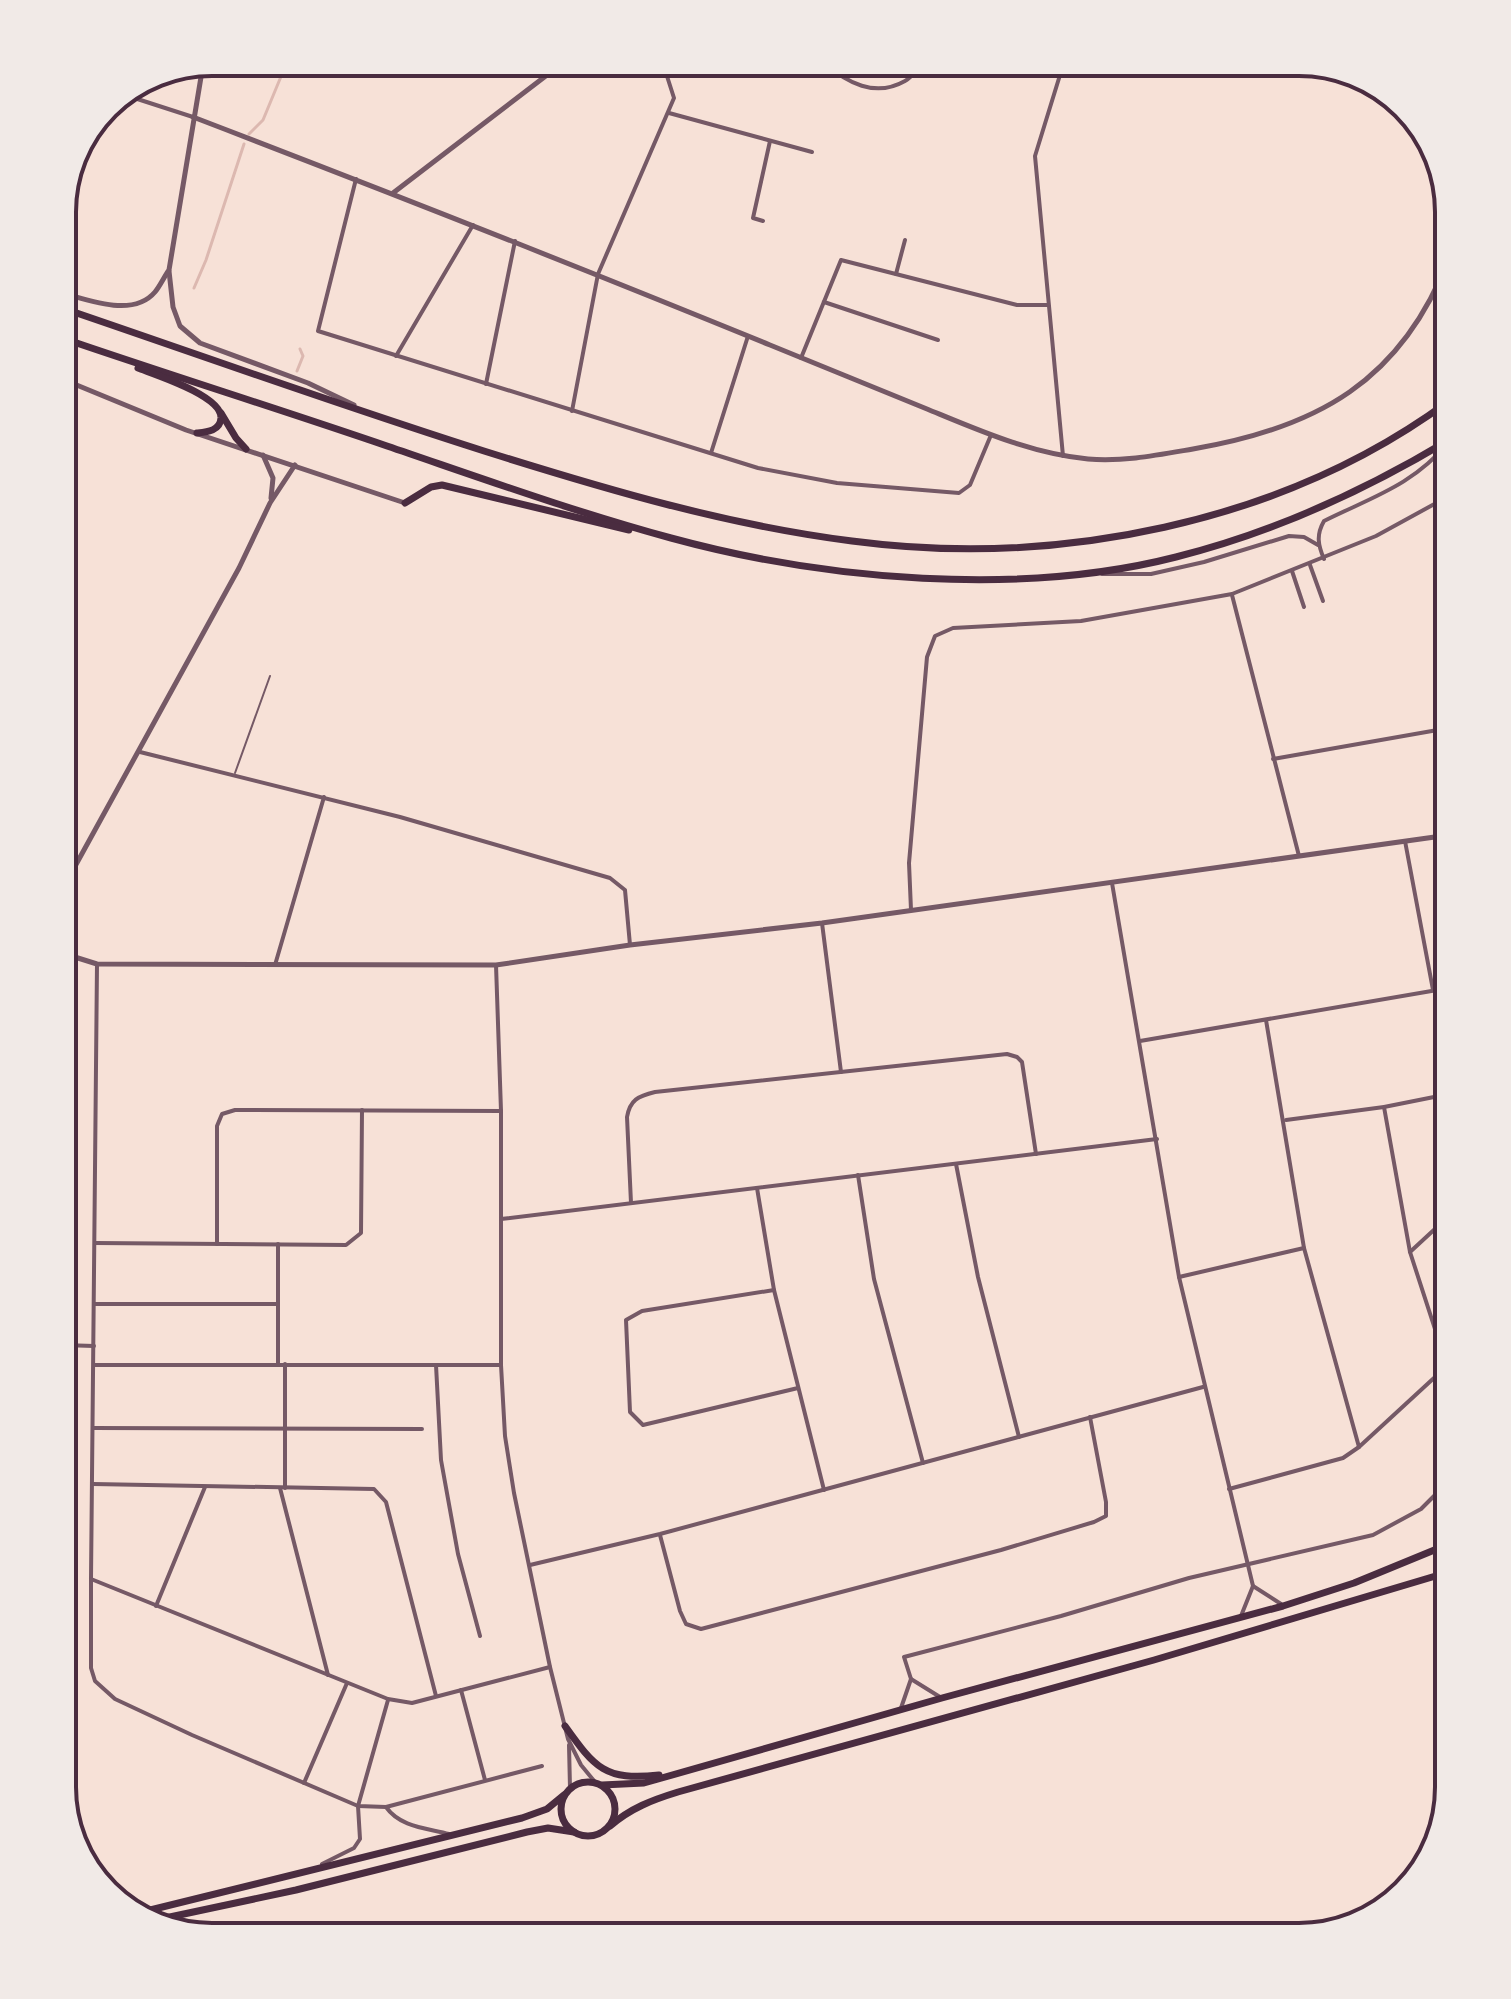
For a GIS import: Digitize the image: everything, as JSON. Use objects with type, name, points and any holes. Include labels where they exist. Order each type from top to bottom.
[{"type":"main road","points":[[76,313],[386,420],[649,500],[762,527],[854,542],[1003,547],[1095,540],[1188,523],[1261,500],[1361,457],[1435,410]]},
{"type":"main road","points":[[76,343],[545,500],[674,539]]},
{"type":"main road","points":[[92,348],[203,395],[220,411],[246,449]]},
{"type":"main road","points":[[197,433],[210,432],[218,427],[220,411]]},
{"type":"main road","points":[[405,503],[431,487],[442,485],[570,518],[776,561],[865,574],[955,579],[1080,574],[1172,558],[1249,535],[1302,516],[1435,448]]},
{"type":"main road","points":[[153,1909],[547,1809],[582,1782],[628,1786],[1283,1606],[1354,1583],[1435,1550]]},
{"type":"main road","points":[[173,1916],[296,1890],[548,1828],[589,1836],[604,1831],[635,1807],[678,1792],[1154,1660],[1435,1576]]},
{"type":"main road","points":[[565,1726],[592,1762],[604,1770],[617,1775],[640,1777],[677,1773]]},
{"type":"main road","points":[[598,1784],[608,1790],[615,1804],[616,1811],[610,1826]]},
{"type":"main road","points":[[567,1792],[561,1812],[574,1832]]},
{"type":"street","points":[[393,193],[546,76]]},
{"type":"street","points":[[572,411],[598,274],[674,98],[667,76]]},
{"type":"street","points":[[839,76],[877,89],[910,76]]},
{"type":"street","points":[[1060,76],[1035,156],[1063,456]]},
{"type":"street","points":[[201,77],[169,270],[173,307],[180,326],[200,343],[308,383],[386,420]]},
{"type":"street","points":[[137,99],[193,117],[515,241],[991,435],[1063,456],[1139,458],[1226,443],[1259,436],[1327,408],[1367,379],[1389,357],[1429,304],[1435,290]]},
{"type":"street","points":[[669,113],[812,152]]},
{"type":"street","points":[[763,221],[753,218],[770,141]]},
{"type":"street","points":[[356,179],[318,331],[758,468],[813,480],[959,493],[970,485],[991,435]]},
{"type":"street","points":[[396,356],[473,225]]},
{"type":"street","points":[[896,274],[905,240]]},
{"type":"street","points":[[486,384],[515,241]]},
{"type":"street","points":[[801,358],[841,260],[1017,305],[1048,305]]},
{"type":"street","points":[[76,297],[101,304],[123,306],[140,303],[154,294],[169,270]]},
{"type":"street","points":[[824,302],[938,340]]},
{"type":"street","points":[[711,453],[748,336]]},
{"type":"street","points":[[76,385],[197,433],[405,503]]},
{"type":"street","points":[[263,455],[273,478],[270,503]]},
{"type":"street","points":[[1324,559],[1318,545],[1319,529],[1324,521],[1386,493],[1435,459]]},
{"type":"street","points":[[76,865],[239,568],[270,503],[295,465]]},
{"type":"street","points":[[911,910],[909,863],[927,657],[935,636],[953,628],[1081,621],[1232,594],[1324,559],[1435,504]]},
{"type":"street","points":[[1080,574],[1151,574],[1204,562],[1289,536],[1304,537],[1318,545]]},
{"type":"street","points":[[1309,564],[1323,601]]},
{"type":"street","points":[[1292,571],[1304,607]]},
{"type":"street","points":[[1232,594],[1299,856]]},
{"type":"street","points":[[1273,759],[1435,730]]},
{"type":"street","points":[[140,752],[324,797],[610,878],[625,890],[630,945]]},
{"type":"street","points":[[275,965],[324,797]]},
{"type":"street","points":[[76,957],[97,964],[496,965],[630,945],[822,923],[1435,837]]},
{"type":"street","points":[[1140,1041],[1433,990],[1405,841]]},
{"type":"street","points":[[1112,883],[1179,1277],[1253,1586],[1241,1617]]},
{"type":"street","points":[[822,923],[841,1072]]},
{"type":"street","points":[[97,964],[91,1579],[91,1668],[95,1681],[106,1693],[192,1735],[358,1806],[386,1807],[542,1766]]},
{"type":"street","points":[[496,965],[501,1111],[501,1365],[505,1436],[550,1667],[568,1739],[581,1765],[598,1784]]},
{"type":"street","points":[[1266,1020],[1304,1248],[1359,1447]]},
{"type":"street","points":[[631,1203],[627,1117],[629,1104],[639,1096],[1007,1054],[1022,1062],[1036,1154]]},
{"type":"street","points":[[1285,1120],[1435,1097]]},
{"type":"street","points":[[1384,1107],[1410,1252],[1435,1326]]},
{"type":"street","points":[[217,1244],[217,1126],[222,1114],[235,1110],[501,1111]]},
{"type":"street","points":[[95,1243],[346,1245],[361,1233],[362,1110]]},
{"type":"street","points":[[501,1219],[1157,1139]]},
{"type":"street","points":[[956,1164],[978,1277],[1019,1437]]},
{"type":"street","points":[[858,1175],[874,1279],[923,1463]]},
{"type":"street","points":[[757,1188],[774,1290],[824,1490]]},
{"type":"street","points":[[1410,1252],[1435,1229]]},
{"type":"street","points":[[278,1244],[278,1364]]},
{"type":"street","points":[[1179,1277],[1304,1248]]},
{"type":"street","points":[[774,1290],[642,1311],[626,1320],[630,1412],[643,1425],[798,1388]]},
{"type":"street","points":[[95,1304],[278,1304]]},
{"type":"street","points":[[76,1345],[94,1346]]},
{"type":"street","points":[[285,1364],[283,1488],[328,1675]]},
{"type":"street","points":[[94,1365],[501,1365]]},
{"type":"street","points":[[436,1365],[441,1460],[458,1554],[480,1636]]},
{"type":"street","points":[[1229,1489],[1335,1461],[1359,1447],[1435,1377]]},
{"type":"street","points":[[530,1565],[660,1534],[1203,1387]]},
{"type":"street","points":[[660,1534],[680,1611],[686,1624],[701,1629],[1001,1550],[1106,1516],[1090,1417]]},
{"type":"street","points":[[93,1428],[422,1429]]},
{"type":"street","points":[[93,1484],[374,1489],[386,1502],[436,1696]]},
{"type":"street","points":[[156,1606],[205,1487]]},
{"type":"street","points":[[900,1710],[911,1679],[904,1657],[1061,1616],[1189,1578],[1373,1535],[1421,1509],[1435,1495]]},
{"type":"street","points":[[91,1579],[388,1699],[412,1703],[550,1667]]},
{"type":"street","points":[[1253,1586],[1283,1606]]},
{"type":"street","points":[[911,1679],[942,1698]]},
{"type":"street","points":[[304,1783],[347,1683]]},
{"type":"street","points":[[461,1690],[485,1780]]},
{"type":"street","points":[[312,1869],[354,1848],[360,1839],[358,1806],[388,1699]]},
{"type":"street","points":[[567,1792],[568,1739]]},
{"type":"street","points":[[386,1807],[401,1822],[451,1835]]},
{"type":"lane","points":[[234,775],[270,676]]},
{"type":"waterway","points":[[249,134],[263,120],[281,76]]},
{"type":"waterway","points":[[194,288],[244,144]]},
{"type":"waterway","points":[[297,371],[303,356],[300,349]]}]
